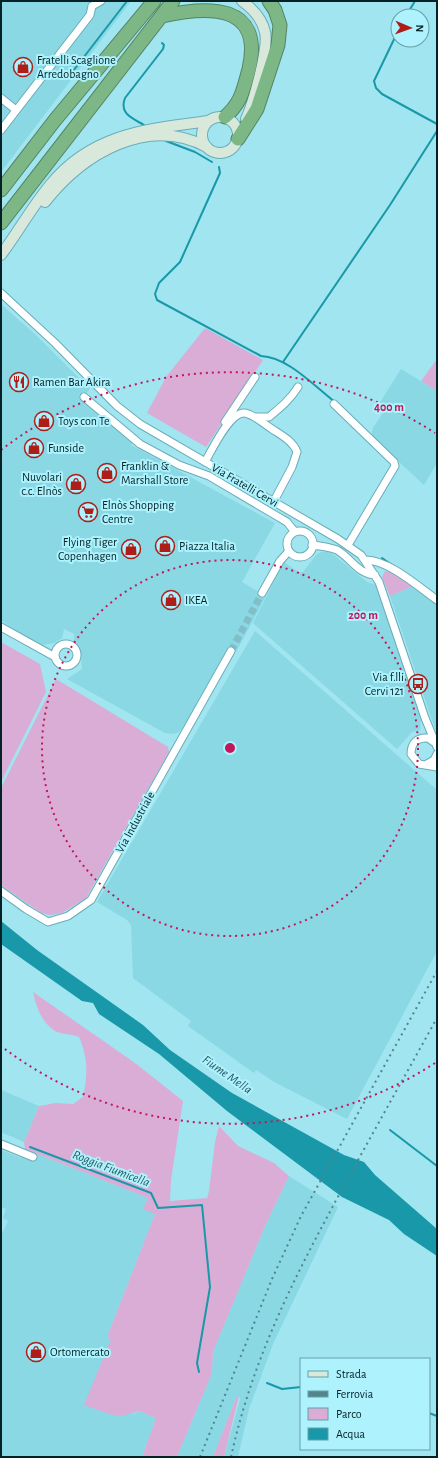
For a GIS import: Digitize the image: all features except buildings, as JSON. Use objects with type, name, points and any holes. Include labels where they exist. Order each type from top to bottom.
[{"type":"highway","points":[[1,223],[174,1]]},
{"type":"highway","points":[[238,137],[257,109],[278,45],[280,26],[275,10],[269,1]]},
{"type":"highway","points":[[1,190],[55,120],[151,3]]},
{"type":"highway","points":[[162,16],[197,10],[216,11],[231,15],[246,26],[251,38],[252,46],[250,61],[240,99],[227,118]]},
{"type":"street","points":[[1,130],[90,15],[91,4],[101,1]]},
{"type":"street","points":[[7,246],[65,178],[84,163],[107,149],[127,141],[164,134],[184,136],[212,150],[223,152],[233,147],[251,107],[266,46],[265,32],[258,15],[242,1]]},
{"type":"street","points":[[227,118],[248,99],[256,84]]},
{"type":"street","points":[[1,98],[16,110]]},
{"type":"street","points":[[1,255],[50,184],[90,150],[105,142],[138,131],[209,121],[218,117],[227,118],[236,126],[238,137]]},
{"type":"street","points":[[207,147],[204,142],[203,131],[209,121]]},
{"type":"street","name":"Via Fratelli Cervi","points":[[1,293],[56,343],[117,406],[140,424],[348,545],[365,560],[375,575],[386,599],[425,718],[436,746]]},
{"type":"street","points":[[203,460],[255,377]]},
{"type":"street","points":[[254,417],[269,417],[280,406],[288,403],[298,387]]},
{"type":"street","points":[[84,397],[140,444],[179,465],[209,476],[287,522],[295,532]]},
{"type":"street","points":[[334,404],[394,462],[395,466],[348,545]]},
{"type":"street","points":[[203,460],[232,420],[241,414],[254,417],[289,441],[297,452],[292,467],[274,501]]},
{"type":"street","points":[[300,531],[308,534],[312,541],[312,546],[309,552],[303,556],[296,556],[290,551],[288,540],[295,532],[300,531]]},
{"type":"street","points":[[312,546],[326,546],[337,551],[364,573],[375,575]]},
{"type":"street","points":[[262,593],[280,561],[290,551]]},
{"type":"street","points":[[365,560],[374,560],[384,564],[437,600]]},
{"type":"street","points":[[1,627],[40,647],[65,666],[74,663],[77,657],[76,650],[71,645],[64,644],[58,647],[40,647]]},
{"type":"street","points":[[55,657],[55,652],[58,647]]},
{"type":"street","name":"Via Industriale","points":[[1,891],[26,909],[48,922],[68,916],[91,900],[231,651]]},
{"type":"street","name":"Via Fratelli Cervi","points":[[425,718],[427,731],[424,738],[431,739],[436,746]]},
{"type":"street","points":[[424,738],[415,742],[411,754],[415,761],[423,765],[427,764],[437,767]]},
{"type":"street","points":[[427,764],[434,760],[437,754]]},
{"type":"street","points":[[1,1144],[33,1157]]},
{"type":"shaded area","points":[[1,1],[131,1],[1,172]]},
{"type":"shaded area","name":"Elnòs Shopping Centre","points":[[1,304],[37,336],[90,389],[86,394],[136,436],[131,445],[275,523],[242,582],[266,596],[236,652],[228,647],[185,724],[179,732],[174,734],[165,733],[67,679],[82,669],[81,654],[74,641],[74,634],[64,629],[62,638],[54,643],[43,645],[24,636],[1,620]]},
{"type":"shaded area","points":[[401,369],[437,391],[437,463],[424,485],[371,436],[373,428],[386,408],[379,404]]},
{"type":"shaded area","points":[[328,552],[334,555],[367,582],[376,585],[381,597],[421,720],[420,730],[412,732],[397,749],[253,623],[284,562],[298,572],[303,572],[317,554]]},
{"type":"shaded area","points":[[413,586],[437,603],[437,735],[390,596]]},
{"type":"shaded area","points":[[255,631],[437,790],[437,951],[347,1119],[276,1083],[256,1070],[254,1073],[188,1026],[191,1021],[133,978],[131,925],[127,920],[97,902]]},
{"type":"shaded area","points":[[1,1090],[39,1106],[24,1142],[1,1132]]},
{"type":"shaded area","points":[[25,1149],[148,1198],[155,1214],[107,1337],[111,1339],[132,1414],[139,1411],[156,1418],[142,1457],[1,1457],[1,1231],[3,1232],[8,1221],[3,1218],[6,1209],[1,1207],[1,1150],[21,1158]]},
{"type":"shaded area","points":[[289,1176],[338,1207],[273,1344],[249,1409],[238,1457],[224,1457],[240,1399],[239,1396],[236,1398],[213,1457],[177,1457],[212,1373],[213,1352],[265,1226]]},
{"type":"green space","points":[[205,328],[263,360],[206,447],[147,413],[166,377]]},
{"type":"green space","points":[[437,359],[437,391],[421,381]]},
{"type":"green space","points":[[385,571],[390,572],[413,586],[390,596],[382,577]]},
{"type":"green space","points":[[1,642],[40,664],[46,692],[1,782]]},
{"type":"green space","points":[[56,679],[168,747],[169,752],[86,898],[62,913],[50,915],[41,913],[1,885],[1,788]]},
{"type":"green space","points":[[33,992],[135,1063],[183,1101],[171,1180],[170,1201],[207,1198],[215,1142],[219,1126],[238,1146],[274,1163],[289,1176],[265,1226],[213,1352],[212,1373],[177,1457],[142,1457],[156,1418],[139,1411],[121,1416],[109,1414],[84,1405],[111,1339],[107,1337],[155,1214],[143,1209],[148,1198],[25,1149],[24,1142],[39,1106],[56,1103],[73,1104],[83,1097],[86,1081],[86,1059],[79,1037],[57,1032],[52,1029],[40,1015]]},
{"type":"green space","points":[[239,1396],[224,1457],[213,1457],[236,1398]]},
{"type":"water","points":[[1,921],[37,950],[143,1025],[170,1050],[232,1093],[344,1155],[364,1162],[375,1175],[437,1229],[437,1256],[404,1234],[389,1220],[342,1197],[227,1111],[159,1054],[99,1014],[93,1003],[82,1001],[1,944]]},
{"type":"waterway","points":[[70,75],[127,1]]},
{"type":"waterway","points":[[411,8],[415,1]]},
{"type":"waterway","points":[[144,125],[131,118],[125,112],[125,98],[163,49],[164,45],[162,43]]},
{"type":"waterway","points":[[390,48],[374,81],[376,88],[382,94],[437,124]]},
{"type":"waterway","points":[[283,362],[390,205],[437,131]]},
{"type":"waterway","points":[[166,141],[195,152],[212,162]]},
{"type":"waterway","points":[[219,167],[220,173],[180,262],[159,283],[155,294],[157,300],[261,356],[281,361],[300,373],[335,402]]},
{"type":"waterway","points":[[382,558],[392,565]]},
{"type":"waterway","points":[[390,1130],[437,1166]]},
{"type":"waterway","name":"Roggia Fiumicella","points":[[30,1147],[151,1193],[158,1208],[202,1205],[210,1287],[197,1363],[199,1372]]},
{"type":"waterway","name":"Roggia Fiumicella","points":[[267,1383],[282,1389],[300,1387]]},
{"type":"waterway","name":"Roggia Fiumicella","points":[[430,1413],[437,1416]]},
{"type":"tunnel","points":[[231,651],[262,593]]},
{"type":"railway","points":[[200,1457],[272,1279],[301,1216],[437,971]]},
{"type":"railway","points":[[231,1457],[251,1384],[278,1315],[310,1249],[437,1018]]},
{"type":"place","name":"Fratelli Scaglione Arredobagno","points":[[23,67]]},
{"type":"place","name":"Ramen Bar Akira","points":[[19,382]]},
{"type":"place","name":"Toys con Te","points":[[44,421]]},
{"type":"place","name":"Funside","points":[[34,448]]},
{"type":"place","name":"Franklin & Marshall Store","points":[[107,473]]},
{"type":"place","name":"Nuvolari c.c. Elnòs","points":[[76,484]]},
{"type":"place","name":"Elnòs Shopping Centre","points":[[88,512]]},
{"type":"place","name":"Piazza Italia","points":[[165,546]]},
{"type":"place","name":"Flying Tiger Copenhagen","points":[[131,549]]},
{"type":"place","name":"IKEA","points":[[171,600]]},
{"type":"place","name":"Via f.lli Cervi 121","points":[[418,684]]},
{"type":"place","name":"Ortomercato","points":[[36,1352]]},
{"type":"water label","name":"Fiume Mella","points":[[227,1075]]}]
